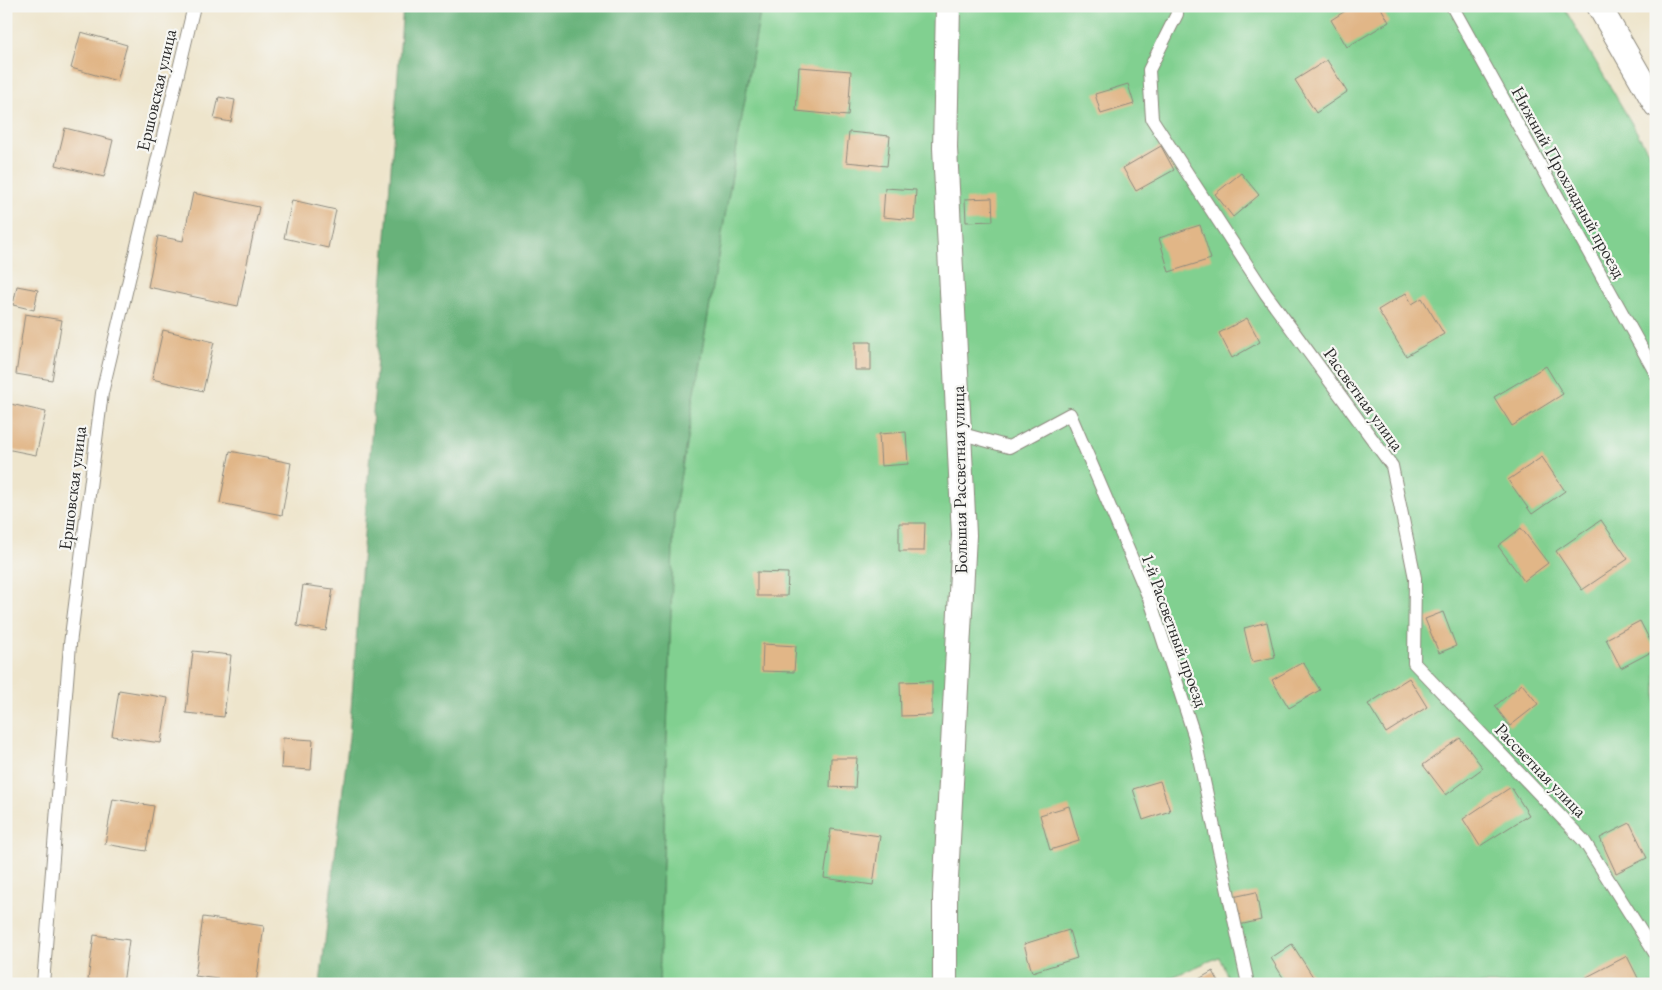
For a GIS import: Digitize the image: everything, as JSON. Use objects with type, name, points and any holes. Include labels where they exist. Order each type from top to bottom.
[{"type":"street","name":"Большая Рассветная улица","points":[[945,984],[945,897],[964,535],[945,148],[948,6]]},
{"type":"street","points":[[1599,6],[1656,105]]},
{"type":"lane","name":"Ершовская улица","points":[[43,984],[70,644],[102,393],[194,6]]},
{"type":"lane","name":"Рассветная улица","points":[[1176,6],[1177,14],[1149,70],[1152,119],[1266,294],[1392,466],[1416,578],[1414,663],[1584,841],[1656,955]]},
{"type":"lane","name":"Нижний Прохладный проезд","points":[[1452,6],[1656,374]]},
{"type":"lane","name":"1-й Рассветный проезд","points":[[959,433],[1009,447],[1070,414],[1151,604],[1194,735],[1248,984]]},
{"type":"green space","points":[[403,6],[761,6],[674,514],[659,984],[320,984],[349,737]]},
{"type":"green space","points":[[761,6],[1563,6],[1656,165],[1656,984],[1231,984],[1219,957],[1156,984],[659,984],[674,514]]},
{"type":"building","points":[[1353,6],[1380,6],[1389,22],[1347,47],[1331,20]]},
{"type":"building","points":[[81,32],[127,45],[117,81],[71,68]]},
{"type":"building","points":[[1327,60],[1347,92],[1316,113],[1295,80]]},
{"type":"building","points":[[799,67],[851,71],[848,116],[796,111]]},
{"type":"building","points":[[1128,84],[1134,104],[1101,114],[1095,94]]},
{"type":"building","points":[[219,97],[235,100],[231,122],[214,119]]},
{"type":"building","points":[[65,128],[113,140],[104,177],[56,165]]},
{"type":"building","points":[[849,132],[890,136],[887,166],[846,162]]},
{"type":"building","points":[[1161,146],[1174,170],[1136,191],[1123,168]]},
{"type":"building","points":[[1241,173],[1259,195],[1233,217],[1215,194]]},
{"type":"building","points":[[885,188],[916,190],[914,220],[883,217]]},
{"type":"building","points":[[193,193],[259,207],[238,306],[148,287],[158,236],[183,241]]},
{"type":"building","points":[[992,198],[993,221],[966,222],[965,199]]},
{"type":"building","points":[[292,200],[336,210],[328,248],[284,238]]},
{"type":"building","points":[[1200,225],[1211,259],[1169,272],[1159,238]]},
{"type":"building","points":[[17,286],[38,290],[34,310],[13,305]]},
{"type":"building","points":[[1406,293],[1412,304],[1422,298],[1444,334],[1406,356],[1378,310]]},
{"type":"building","points":[[25,314],[62,320],[52,380],[16,374]]},
{"type":"building","points":[[1247,318],[1260,342],[1232,358],[1219,333]]},
{"type":"building","points":[[163,330],[214,342],[203,391],[152,379]]},
{"type":"building","points":[[855,342],[871,342],[871,370],[855,370]]},
{"type":"building","points":[[1546,366],[1563,394],[1512,426],[1494,397]]},
{"type":"building","points":[[6,403],[46,412],[36,455],[6,449]]},
{"type":"building","points":[[906,432],[908,464],[881,466],[879,434]]},
{"type":"building","points":[[230,451],[291,463],[282,515],[220,503]]},
{"type":"building","points":[[1542,457],[1565,491],[1532,514],[1508,480]]},
{"type":"building","points":[[1601,520],[1628,559],[1582,590],[1556,551]]},
{"type":"building","points":[[899,523],[925,523],[924,551],[899,551]]},
{"type":"building","points":[[1521,528],[1548,563],[1524,581],[1498,546]]},
{"type":"building","points":[[757,572],[788,573],[787,596],[757,596]]},
{"type":"building","points":[[303,585],[333,589],[326,631],[297,626]]},
{"type":"building","points":[[1443,612],[1456,646],[1439,653],[1425,619]]},
{"type":"building","points":[[1640,621],[1655,650],[1621,668],[1606,639]]},
{"type":"building","points":[[1267,622],[1275,657],[1252,662],[1244,628]]},
{"type":"building","points":[[763,644],[796,646],[794,672],[762,671]]},
{"type":"building","points":[[193,651],[231,655],[224,717],[186,713]]},
{"type":"building","points":[[1303,662],[1320,690],[1289,708],[1272,680]]},
{"type":"building","points":[[1409,678],[1427,707],[1386,733],[1368,704]]},
{"type":"building","points":[[932,681],[932,715],[901,716],[900,682]]},
{"type":"building","points":[[1522,684],[1538,704],[1510,726],[1495,706]]},
{"type":"building","points":[[119,690],[168,698],[161,743],[112,736]]},
{"type":"building","points":[[283,738],[313,740],[311,770],[281,768]]},
{"type":"building","points":[[1460,738],[1483,768],[1446,795],[1423,765]]},
{"type":"building","points":[[831,758],[857,758],[855,788],[830,787]]},
{"type":"building","points":[[1160,781],[1170,811],[1143,820],[1133,789]]},
{"type":"building","points":[[1511,787],[1529,815],[1480,846],[1463,819]]},
{"type":"building","points":[[113,799],[154,806],[146,851],[105,844]]},
{"type":"building","points":[[1069,806],[1079,841],[1050,850],[1040,815]]},
{"type":"building","points":[[1630,823],[1647,858],[1616,873],[1600,838]]},
{"type":"building","points":[[831,829],[880,836],[873,885],[824,878]]},
{"type":"building","points":[[1256,892],[1261,920],[1239,925],[1233,897]]},
{"type":"building","points":[[203,917],[264,926],[256,984],[195,976]]},
{"type":"building","points":[[1069,930],[1077,958],[1032,972],[1024,944]]},
{"type":"building","points":[[94,935],[129,940],[123,984],[88,980]]},
{"type":"building","points":[[1292,944],[1315,980],[1309,984],[1287,984],[1271,958]]},
{"type":"building","points":[[1627,956],[1641,984],[1585,984],[1583,979]]},
{"type":"building","points":[[1213,971],[1220,984],[1190,984]]}]
